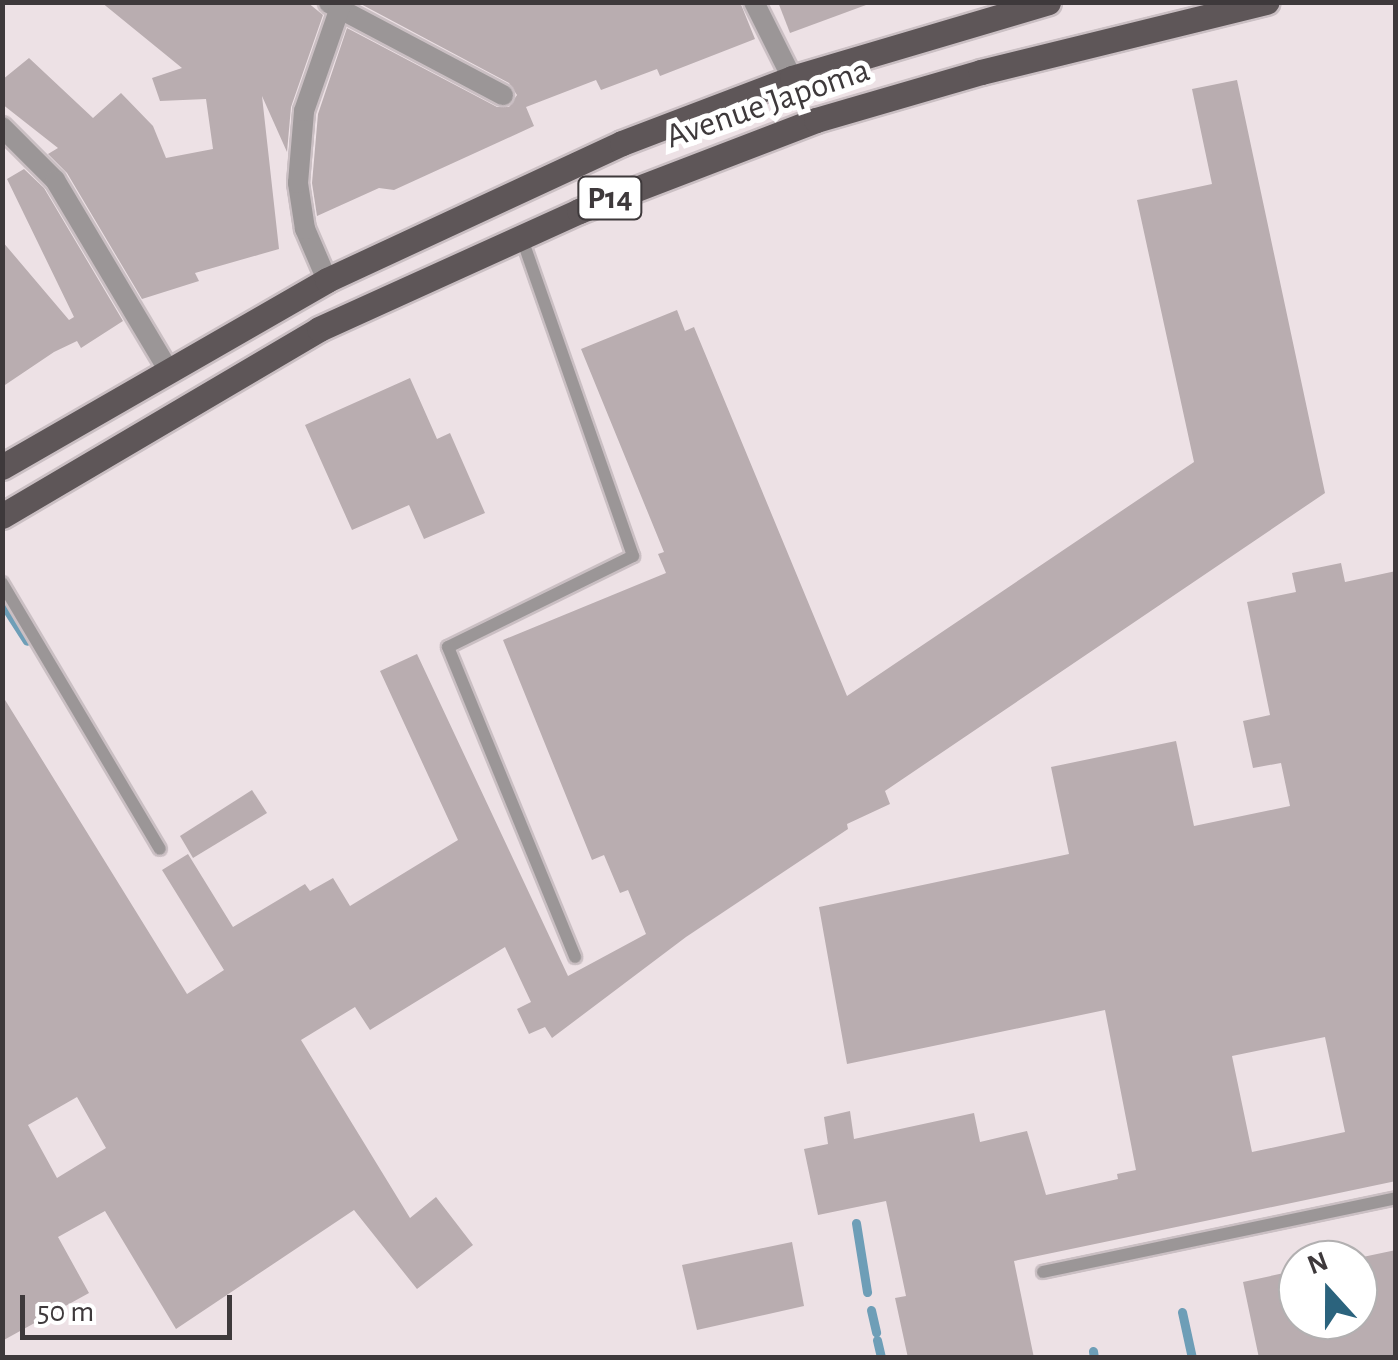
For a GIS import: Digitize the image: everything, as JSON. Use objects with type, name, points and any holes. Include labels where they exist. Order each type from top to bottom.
[{"type":"main road","name":"Avenue Japoma","points":[[2,467],[167,368],[327,280],[622,143],[980,10],[1048,2]]},
{"type":"main road","name":"Avenue Japoma","points":[[2,516],[320,329],[521,236],[816,120],[1250,4]]},
{"type":"street","points":[[754,2],[792,78]]},
{"type":"street","points":[[327,280],[305,229],[298,183],[304,111],[335,4],[503,95]]},
{"type":"street","points":[[2,127],[55,180],[167,368]]},
{"type":"lane","points":[[521,236],[632,556],[448,647],[574,957]]},
{"type":"lane","points":[[2,584],[160,849]]},
{"type":"lane","points":[[1043,1272],[1396,1198]]},
{"type":"building","points":[[101,2],[307,2],[323,15],[291,107],[287,152],[262,96],[279,249],[195,273],[199,281],[142,299],[67,173],[48,154],[58,148],[2,104],[2,80],[29,58],[93,118],[121,93],[153,126],[166,158],[213,149],[206,99],[160,101],[152,78],[182,68]]},
{"type":"building","points":[[357,2],[740,2],[755,39],[660,76],[657,69],[601,90],[596,80],[526,107],[534,126],[394,190],[379,188],[317,216],[312,183],[318,114],[347,28],[497,107],[509,107],[517,95],[509,83]]},
{"type":"building","points":[[778,2],[865,2],[866,5],[790,33]]},
{"type":"building","points":[[1237,80],[1325,493],[885,791],[890,804],[847,824],[848,829],[686,937],[552,1038],[545,1027],[529,1034],[517,1009],[531,1002],[505,947],[370,1030],[355,1007],[301,1040],[410,1218],[436,1197],[473,1245],[417,1289],[354,1210],[176,1329],[105,1211],[58,1237],[89,1293],[2,1341],[2,695],[187,994],[224,970],[162,870],[188,854],[233,927],[305,884],[310,891],[333,878],[350,906],[458,840],[380,671],[417,654],[568,976],[646,934],[628,890],[620,893],[604,855],[592,860],[503,640],[666,573],[658,554],[664,552],[581,349],[677,310],[685,331],[694,327],[847,696],[1194,462],[1137,200],[1212,184],[1192,89]],"holes":[[[77,1097],[106,1148],[57,1178],[28,1125]]]},
{"type":"building","points":[[24,169],[44,188],[123,321],[81,348],[77,341],[54,352],[2,387],[2,241],[69,320],[74,317],[7,179]]},
{"type":"building","points":[[410,378],[437,439],[450,433],[485,513],[424,539],[409,505],[352,530],[305,425]]},
{"type":"building","points":[[1341,563],[1345,582],[1396,571],[1396,1181],[1014,1261],[1034,1358],[908,1358],[895,1298],[906,1296],[886,1201],[818,1215],[804,1149],[828,1144],[824,1117],[850,1111],[854,1139],[974,1113],[980,1142],[1027,1131],[1046,1195],[1118,1179],[1117,1174],[1136,1170],[1105,1010],[847,1064],[819,907],[1069,854],[1051,767],[1176,741],[1194,826],[1290,806],[1281,763],[1253,768],[1243,721],[1270,715],[1247,602],[1296,592],[1292,573]],"holes":[[[1325,1037],[1345,1132],[1252,1152],[1232,1056]]]},
{"type":"building","points":[[252,790],[267,813],[193,858],[180,836]]},
{"type":"building","points":[[792,1242],[804,1306],[697,1330],[682,1265]]},
{"type":"building","points":[[1396,1250],[1396,1358],[1259,1358],[1243,1282],[1278,1274],[1278,1340],[1378,1340],[1378,1254]]},
{"type":"waterway","points":[[2,602],[27,641]]},
{"type":"waterway","points":[[856,1223],[867,1292]]},
{"type":"waterway","points":[[871,1310],[876,1332]]},
{"type":"waterway","points":[[1182,1312],[1192,1358]]},
{"type":"waterway","points":[[877,1340],[881,1358]]},
{"type":"waterway","points":[[1093,1351],[1094,1358]]}]
